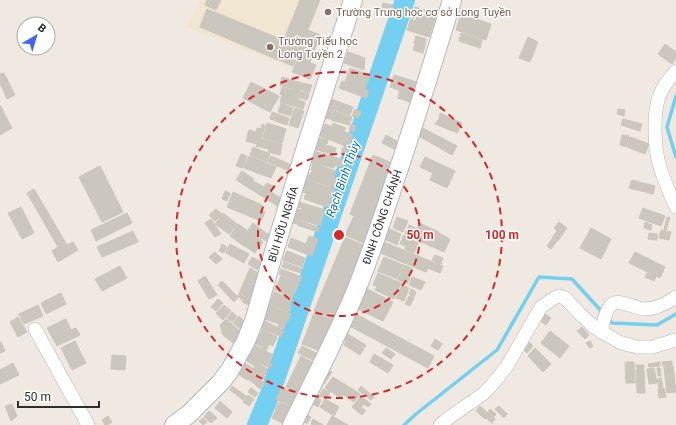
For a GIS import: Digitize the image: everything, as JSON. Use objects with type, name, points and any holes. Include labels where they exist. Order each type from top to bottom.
[{"type":"main road","name":"BÙI HỮU NGHĨA","points":[[178,424],[221,382],[230,370],[246,341],[255,318],[307,144],[353,0]]},
{"type":"main road","name":"ĐINH CÔNG CHÁNH","points":[[292,425],[341,326],[366,265],[418,110],[452,0]]},
{"type":"street","points":[[676,72],[666,83],[659,96],[655,115],[657,155],[660,167],[676,207]]},
{"type":"street","points":[[440,425],[483,394],[491,386],[510,361],[541,308],[559,296],[565,298],[587,321],[602,329],[619,342],[637,347],[652,347],[676,340]]},
{"type":"street","points":[[602,329],[607,311],[614,303],[620,302],[644,309],[656,308],[667,304],[676,297]]},
{"type":"street","points":[[35,329],[88,425]]},
{"type":"shaded area","name":"Trường Tiểu học Long Tuyền 2","points":[[201,0],[321,0],[293,68],[186,27]]},
{"type":"building","points":[[207,0],[221,0],[216,10],[205,5]]},
{"type":"building","points":[[300,0],[320,0],[293,66],[276,59]]},
{"type":"building","points":[[383,3],[393,5],[391,15],[381,12]]},
{"type":"building","points":[[415,7],[437,14],[429,37],[407,30]]},
{"type":"building","points":[[207,9],[283,40],[276,59],[200,27]]},
{"type":"building","points":[[461,14],[491,24],[486,40],[456,30]]},
{"type":"building","points":[[308,30],[320,35],[310,62],[298,57]]},
{"type":"building","points":[[461,33],[482,40],[480,48],[459,41]]},
{"type":"building","points":[[416,36],[426,39],[425,45],[414,43]]},
{"type":"building","points":[[528,37],[538,42],[530,62],[519,58]]},
{"type":"building","points":[[415,44],[425,46],[423,53],[413,50]]},
{"type":"building","points":[[665,44],[676,52],[676,58],[672,64],[658,54]]},
{"type":"building","points":[[348,52],[365,58],[364,70],[344,63]]},
{"type":"building","points":[[298,58],[316,65],[310,79],[292,72]]},
{"type":"building","points":[[350,68],[370,75],[365,89],[345,82]]},
{"type":"building","points":[[4,73],[15,95],[7,99],[0,83],[0,74]]},
{"type":"building","points":[[394,75],[423,84],[419,97],[390,87]]},
{"type":"building","points":[[282,77],[302,83],[300,91],[280,85]]},
{"type":"building","points":[[342,81],[369,91],[366,98],[339,88]]},
{"type":"building","points":[[251,82],[279,96],[270,112],[243,98]]},
{"type":"building","points":[[303,83],[312,85],[309,93],[301,90]]},
{"type":"building","points":[[282,87],[301,92],[299,99],[280,94]]},
{"type":"building","points":[[400,90],[418,97],[415,104],[398,98]]},
{"type":"building","points":[[302,92],[309,94],[307,100],[300,98]]},
{"type":"building","points":[[282,95],[305,102],[303,109],[280,102]]},
{"type":"building","points":[[331,99],[353,107],[350,115],[328,108]]},
{"type":"building","points":[[281,103],[293,108],[291,116],[278,112]]},
{"type":"building","points":[[0,105],[12,128],[0,135]]},
{"type":"building","points":[[295,108],[304,111],[298,128],[289,125]]},
{"type":"building","points":[[324,108],[333,110],[330,119],[322,117]]},
{"type":"building","points":[[355,109],[361,112],[359,118],[352,116]]},
{"type":"building","points":[[618,109],[625,110],[624,116],[617,114]]},
{"type":"building","points":[[334,111],[352,117],[349,125],[331,120]]},
{"type":"building","points":[[272,112],[289,118],[287,125],[270,119]]},
{"type":"building","points":[[440,113],[462,123],[457,133],[435,124],[439,119]]},
{"type":"building","points":[[623,119],[642,124],[640,131],[621,125]]},
{"type":"building","points":[[267,123],[286,129],[282,143],[263,138]]},
{"type":"building","points":[[333,123],[346,128],[344,131],[332,126]]},
{"type":"building","points":[[262,124],[265,125],[259,147],[256,146],[257,144],[246,141],[249,130],[256,132],[257,128],[261,129]]},
{"type":"building","points":[[325,124],[353,135],[348,147],[320,136]]},
{"type":"building","points":[[351,124],[356,126],[354,132],[349,130]]},
{"type":"building","points":[[421,127],[457,146],[452,155],[417,135]]},
{"type":"building","points":[[386,135],[402,144],[398,151],[382,143]]},
{"type":"building","points":[[622,135],[629,136],[626,147],[620,145]]},
{"type":"building","points":[[630,137],[649,144],[645,154],[627,147]]},
{"type":"building","points":[[320,138],[328,140],[327,144],[319,142]]},
{"type":"building","points":[[262,139],[282,144],[280,155],[268,152],[269,149],[260,147]]},
{"type":"building","points":[[317,142],[336,148],[334,155],[314,149]]},
{"type":"building","points":[[253,147],[270,154],[267,162],[250,155]]},
{"type":"building","points":[[343,147],[348,149],[346,155],[341,154]]},
{"type":"building","points":[[313,151],[345,160],[343,167],[335,165],[334,168],[310,162]]},
{"type":"building","points":[[241,154],[247,156],[243,168],[236,166]]},
{"type":"building","points":[[373,155],[397,165],[380,211],[355,201]]},
{"type":"building","points":[[249,156],[276,167],[271,178],[244,168]]},
{"type":"building","points":[[271,156],[296,167],[294,173],[268,162]]},
{"type":"building","points":[[425,157],[455,171],[447,188],[430,180],[433,173],[420,167]]},
{"type":"building","points":[[313,163],[336,171],[334,177],[311,170]]},
{"type":"building","points":[[100,166],[123,212],[102,222],[79,177]]},
{"type":"building","points":[[314,170],[338,179],[335,188],[305,178]]},
{"type":"building","points":[[242,171],[254,179],[253,181],[264,187],[267,183],[274,187],[271,192],[284,200],[279,207],[236,180]]},
{"type":"building","points":[[305,179],[334,189],[330,202],[300,191]]},
{"type":"building","points":[[632,180],[655,186],[653,194],[629,188]]},
{"type":"building","points":[[34,189],[67,245],[73,242],[78,250],[58,262],[52,251],[58,247],[27,193]]},
{"type":"building","points":[[225,191],[230,193],[227,201],[222,199]]},
{"type":"building","points":[[233,192],[262,205],[260,210],[265,212],[261,221],[227,207]]},
{"type":"building","points":[[306,194],[330,202],[328,207],[304,199]]},
{"type":"building","points":[[355,201],[380,211],[366,244],[345,235],[354,216],[350,214]]},
{"type":"building","points":[[299,202],[325,210],[323,216],[298,207]]},
{"type":"building","points":[[21,207],[34,233],[22,239],[8,213]]},
{"type":"building","points":[[295,208],[301,210],[296,224],[291,222]]},
{"type":"building","points":[[643,208],[665,216],[661,226],[639,218]]},
{"type":"building","points":[[216,209],[222,214],[215,221],[209,215]]},
{"type":"building","points":[[302,209],[323,216],[320,226],[298,219]]},
{"type":"building","points":[[127,213],[132,223],[96,241],[91,230]]},
{"type":"building","points":[[223,213],[237,224],[229,234],[215,224]]},
{"type":"building","points":[[397,217],[408,221],[403,232],[393,228]]},
{"type":"building","points":[[667,217],[670,218],[666,230],[664,229]]},
{"type":"building","points":[[211,219],[221,234],[215,237],[205,223]]},
{"type":"building","points":[[298,220],[319,228],[318,232],[297,225]]},
{"type":"building","points":[[559,222],[567,228],[557,242],[552,238],[557,231],[554,228]]},
{"type":"building","points":[[645,222],[652,225],[651,230],[644,228]]},
{"type":"building","points":[[253,223],[266,233],[262,239],[248,230]]},
{"type":"building","points":[[420,223],[439,232],[432,247],[405,234],[409,225],[417,229]]},
{"type":"building","points":[[238,224],[254,235],[245,247],[230,236]]},
{"type":"building","points":[[385,227],[401,234],[397,245],[380,237]]},
{"type":"building","points":[[591,228],[611,239],[601,259],[580,248]]},
{"type":"building","points":[[661,230],[671,232],[669,240],[659,238]]},
{"type":"building","points":[[133,231],[138,242],[102,257],[97,247]]},
{"type":"building","points":[[267,233],[275,238],[271,244],[263,239]]},
{"type":"building","points":[[439,233],[450,239],[444,252],[433,247]]},
{"type":"building","points":[[649,233],[657,234],[657,240],[648,239]]},
{"type":"building","points":[[255,235],[263,242],[255,253],[246,247]]},
{"type":"building","points":[[404,235],[410,238],[406,246],[400,244]]},
{"type":"building","points":[[309,236],[318,239],[312,256],[288,247],[291,238],[306,244]]},
{"type":"building","points":[[345,237],[366,246],[335,320],[314,311]]},
{"type":"building","points":[[410,239],[418,243],[414,253],[405,249]]},
{"type":"building","points":[[552,239],[556,242],[551,249],[547,246]]},
{"type":"building","points":[[379,240],[443,266],[440,273],[428,268],[426,272],[375,251]]},
{"type":"building","points":[[222,244],[227,247],[224,253],[219,251]]},
{"type":"building","points":[[230,244],[249,254],[244,263],[226,253]]},
{"type":"building","points":[[287,251],[305,258],[302,267],[283,260]]},
{"type":"building","points":[[215,252],[222,259],[216,264],[209,257]]},
{"type":"building","points":[[635,252],[665,267],[660,278],[629,263]]},
{"type":"building","points":[[435,255],[443,258],[441,264],[432,260]]},
{"type":"building","points":[[252,257],[262,262],[257,270],[248,264]]},
{"type":"building","points":[[384,257],[403,265],[397,279],[378,271]]},
{"type":"building","points":[[284,262],[302,269],[301,273],[282,267]]},
{"type":"building","points":[[404,265],[413,269],[407,284],[398,280]]},
{"type":"building","points":[[120,266],[127,278],[102,291],[95,279]]},
{"type":"building","points":[[250,268],[261,275],[261,284],[255,278],[247,275]]},
{"type":"building","points":[[281,269],[302,277],[299,283],[279,274]]},
{"type":"building","points":[[378,273],[401,283],[394,299],[375,290],[377,286],[373,285]]},
{"type":"building","points":[[647,273],[656,277],[654,281],[645,277]]},
{"type":"building","points":[[247,275],[255,278],[244,303],[238,296]]},
{"type":"building","points":[[205,276],[217,295],[209,299],[198,281]]},
{"type":"building","points":[[281,276],[299,284],[292,298],[275,290]]},
{"type":"building","points":[[412,277],[425,282],[421,290],[409,285]]},
{"type":"building","points":[[255,278],[261,284],[251,306],[244,303]]},
{"type":"building","points":[[222,281],[238,297],[234,302],[218,285]]},
{"type":"building","points":[[402,285],[409,288],[404,301],[396,298]]},
{"type":"building","points":[[367,289],[393,302],[383,321],[358,309]]},
{"type":"building","points":[[411,289],[416,292],[414,297],[409,294]]},
{"type":"building","points":[[274,292],[292,299],[290,305],[272,298]]},
{"type":"building","points":[[61,293],[66,304],[46,314],[41,303]]},
{"type":"building","points":[[409,296],[414,298],[410,306],[405,304]]},
{"type":"building","points":[[272,298],[291,306],[289,312],[269,304]]},
{"type":"building","points":[[218,299],[223,303],[216,311],[211,307]]},
{"type":"building","points":[[38,305],[43,316],[24,324],[19,314]]},
{"type":"building","points":[[224,305],[231,311],[223,320],[216,313]]},
{"type":"building","points":[[269,305],[291,314],[288,321],[267,312]]},
{"type":"building","points":[[232,312],[237,316],[232,322],[227,318]]},
{"type":"building","points":[[352,312],[434,356],[428,368],[346,324]]},
{"type":"building","points":[[267,313],[287,321],[284,329],[278,327],[279,324],[265,319]]},
{"type":"building","points":[[314,313],[335,321],[323,352],[302,344]]},
{"type":"building","points":[[544,313],[551,318],[546,325],[539,320]]},
{"type":"building","points":[[239,316],[248,325],[243,331],[233,323]]},
{"type":"building","points":[[18,317],[27,332],[18,337],[10,322]]},
{"type":"building","points":[[66,319],[71,330],[76,328],[80,335],[57,346],[47,328]]},
{"type":"building","points":[[226,319],[241,332],[233,343],[223,335],[220,325]]},
{"type":"building","points":[[263,320],[284,331],[281,337],[260,327]]},
{"type":"building","points":[[582,327],[589,335],[585,339],[577,331]]},
{"type":"building","points":[[263,329],[277,337],[273,346],[258,339]]},
{"type":"building","points":[[550,331],[569,346],[560,358],[541,343]]},
{"type":"building","points":[[344,332],[366,345],[360,355],[344,345],[346,341],[340,338]]},
{"type":"building","points":[[254,338],[269,345],[266,351],[262,349],[263,347],[252,342]]},
{"type":"building","points":[[435,339],[442,344],[438,350],[431,346]]},
{"type":"building","points":[[75,341],[86,363],[72,370],[61,348]]},
{"type":"building","points":[[528,341],[533,346],[527,353],[522,348]]},
{"type":"building","points":[[590,341],[593,346],[590,348],[586,343]]},
{"type":"building","points":[[0,342],[5,351],[0,353]]},
{"type":"building","points":[[251,343],[261,348],[258,356],[247,351]]},
{"type":"building","points":[[302,346],[318,354],[315,361],[298,353]]},
{"type":"building","points":[[386,348],[395,354],[391,359],[382,353]]},
{"type":"building","points":[[535,348],[551,364],[543,372],[528,356]]},
{"type":"building","points":[[262,349],[273,355],[270,362],[258,356]]},
{"type":"building","points":[[249,352],[272,364],[270,368],[247,357]]},
{"type":"building","points":[[374,354],[393,365],[388,373],[370,362]]},
{"type":"building","points":[[112,355],[126,356],[125,370],[111,369]]},
{"type":"building","points":[[301,356],[314,363],[299,393],[286,387]]},
{"type":"building","points":[[247,357],[268,369],[265,375],[254,369],[255,366],[245,360]]},
{"type":"building","points":[[672,361],[672,365],[663,366],[662,362]]},
{"type":"building","points":[[625,362],[634,362],[635,383],[626,383]]},
{"type":"building","points":[[660,362],[660,366],[649,367],[648,364]]},
{"type":"building","points":[[13,363],[19,375],[0,384],[0,370]]},
{"type":"building","points":[[245,363],[266,377],[264,380],[242,367]]},
{"type":"building","points":[[636,365],[644,365],[644,369],[637,370]]},
{"type":"building","points":[[673,366],[676,392],[667,393],[664,367]]},
{"type":"building","points":[[242,368],[251,373],[247,380],[238,374]]},
{"type":"building","points":[[325,368],[332,372],[324,384],[318,380]]},
{"type":"building","points":[[654,368],[657,383],[649,384],[647,369]]},
{"type":"building","points":[[657,368],[660,368],[661,376],[658,376]]},
{"type":"building","points":[[636,370],[644,370],[645,393],[637,393]]},
{"type":"building","points":[[252,374],[259,379],[256,385],[248,379]]},
{"type":"building","points":[[333,377],[349,387],[341,398],[325,388]]},
{"type":"building","points":[[661,378],[663,387],[659,388],[657,379]]},
{"type":"building","points":[[260,379],[265,383],[261,389],[256,386]]},
{"type":"building","points":[[232,386],[246,396],[243,400],[230,390]]},
{"type":"building","points":[[361,386],[374,397],[371,400],[358,390]]},
{"type":"building","points":[[282,387],[297,394],[291,406],[276,399]]},
{"type":"building","points":[[350,387],[360,394],[354,402],[344,395]]},
{"type":"building","points":[[251,388],[258,393],[255,397],[248,392]]},
{"type":"building","points":[[664,388],[666,397],[659,398],[658,389]]},
{"type":"building","points":[[323,389],[330,392],[327,399],[319,396]]},
{"type":"building","points":[[312,394],[321,400],[318,407],[308,401]]},
{"type":"building","points":[[248,395],[254,399],[249,406],[243,402]]},
{"type":"building","points":[[361,396],[371,404],[368,407],[364,404],[361,407],[366,411],[362,415],[352,407]]},
{"type":"building","points":[[325,399],[339,407],[334,416],[320,407]]},
{"type":"building","points":[[220,401],[232,412],[227,418],[215,408]]},
{"type":"building","points":[[279,402],[292,408],[288,415],[275,409]]},
{"type":"building","points":[[12,404],[17,416],[11,421],[5,406]]},
{"type":"building","points":[[480,406],[490,415],[485,419],[476,411]]},
{"type":"building","points":[[499,406],[507,414],[504,418],[495,409]]},
{"type":"building","points":[[490,409],[496,414],[494,417],[488,412]]},
{"type":"building","points":[[276,410],[288,416],[284,424],[272,418]]},
{"type":"building","points":[[209,411],[217,418],[211,423],[204,417]]},
{"type":"building","points":[[303,413],[311,417],[307,424],[299,419]]},
{"type":"building","points":[[490,415],[495,419],[492,423],[487,419]]},
{"type":"building","points":[[108,416],[112,422],[105,425],[102,420]]},
{"type":"building","points":[[332,416],[348,425],[327,425]]},
{"type":"building","points":[[203,418],[207,422],[203,425],[199,421]]},
{"type":"building","points":[[313,419],[323,425],[311,424]]},
{"type":"waterway","name":"Rạch Bình Thủy","points":[[257,425],[270,394],[405,0]]},
{"type":"waterway","points":[[676,96],[667,127],[676,157]]},
{"type":"waterway","points":[[404,425],[497,350],[539,277],[572,279],[603,313]]},
{"type":"waterway","points":[[608,318],[612,323],[657,325],[676,314]]},
{"type":"place","name":"Trường Trung học cơ sở Long Tuyền","points":[[328,12]]},
{"type":"place","name":"Trường Tiểu học Long Tuyền 2","points":[[270,47]]}]
